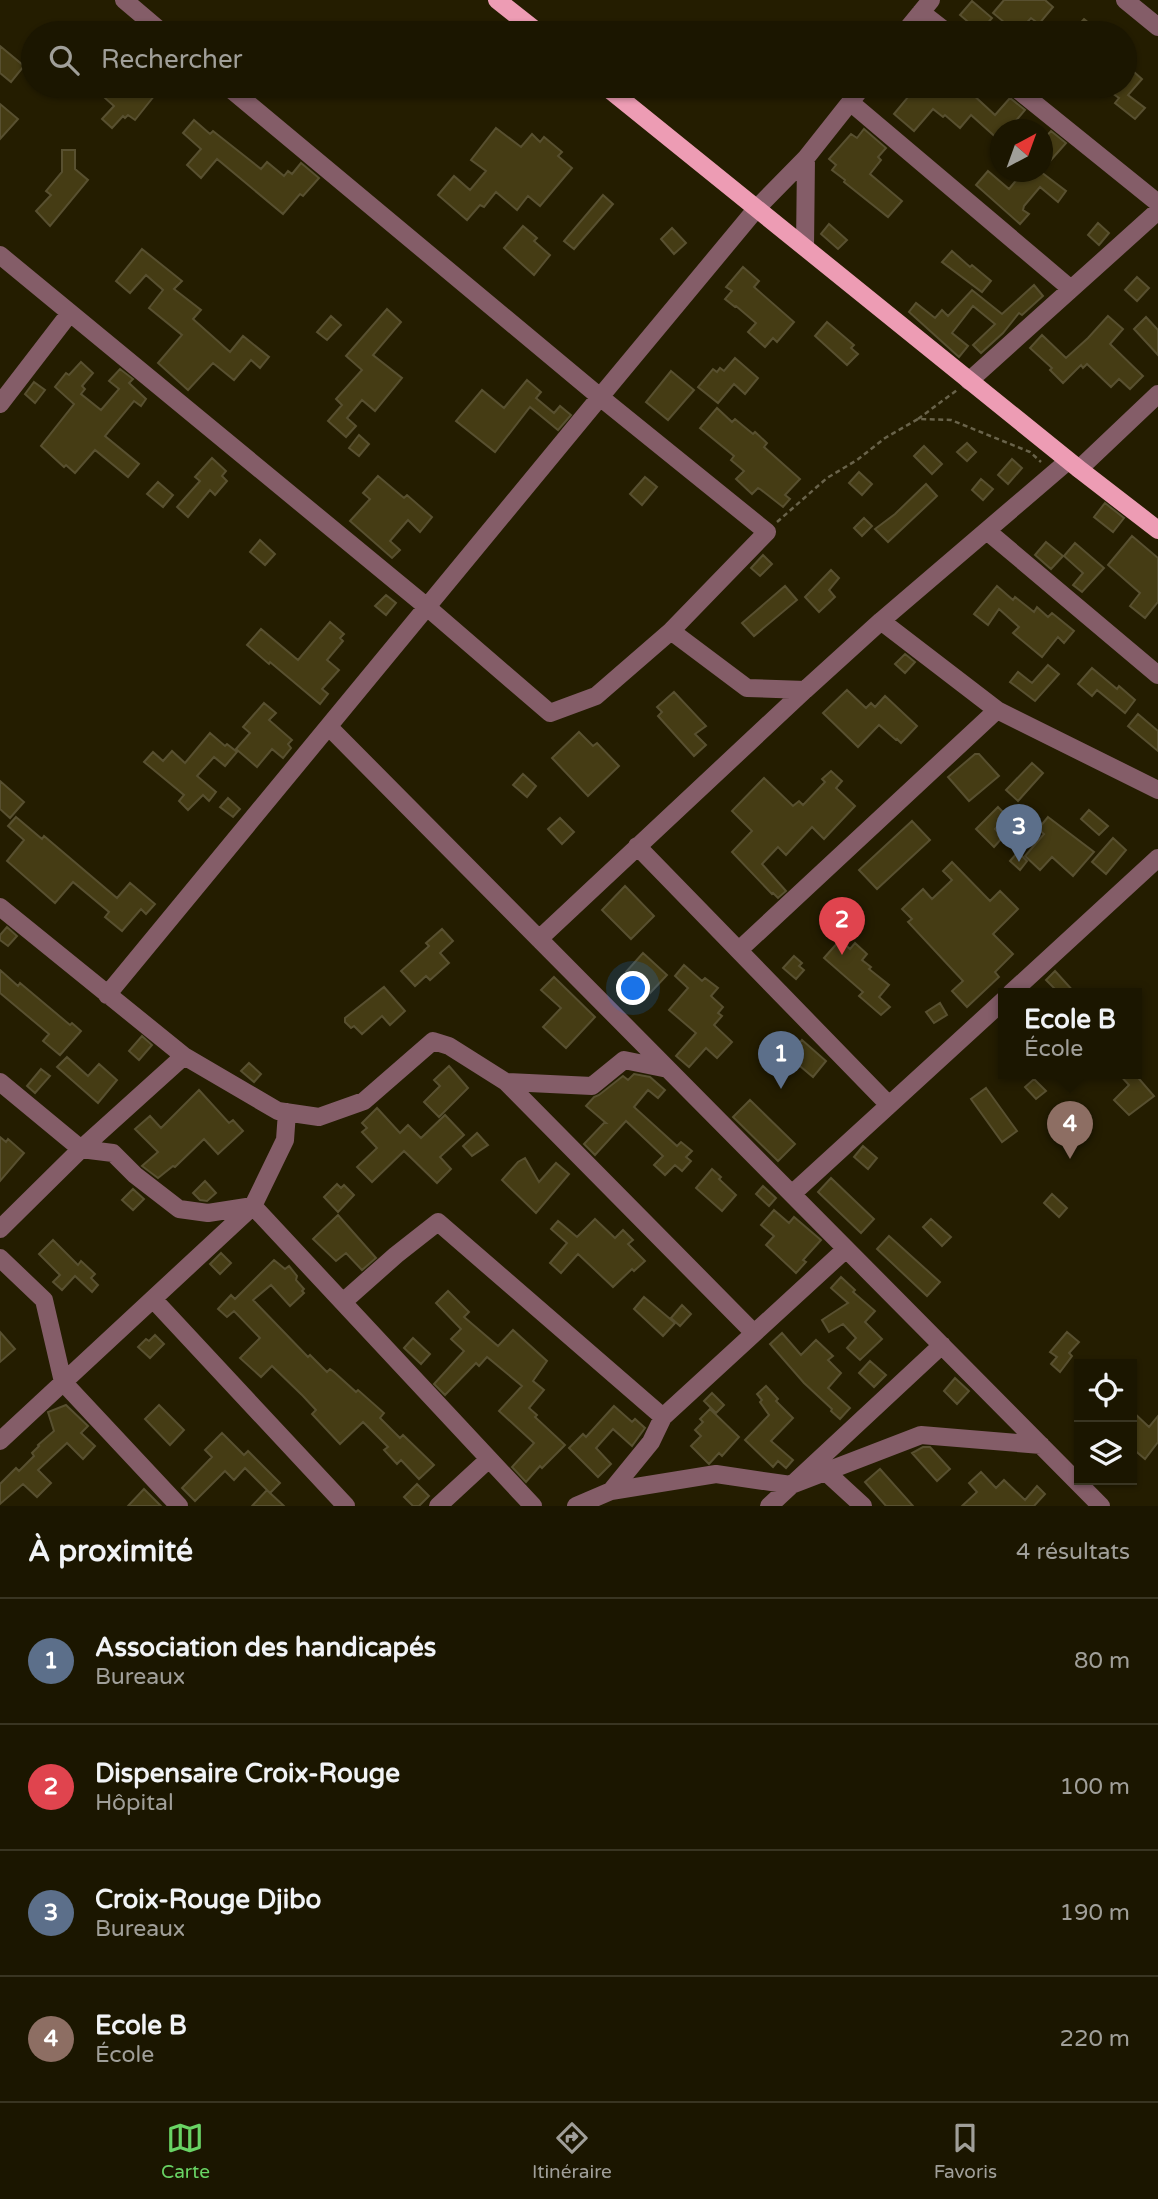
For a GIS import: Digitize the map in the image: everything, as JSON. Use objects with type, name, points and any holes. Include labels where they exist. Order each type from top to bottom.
[{"type":"main road","points":[[497,0],[524,21]]},
{"type":"main road","points":[[619,98],[1158,530]]},
{"type":"street","points":[[124,0],[149,21]]},
{"type":"street","points":[[1125,0],[1158,27]]},
{"type":"street","points":[[914,21],[926,6],[938,21]]},
{"type":"street","points":[[0,255],[427,607],[550,713],[596,696],[671,631],[767,531],[600,397],[240,98]]},
{"type":"street","points":[[107,995],[757,208],[806,158],[853,98]]},
{"type":"street","points":[[1028,98],[1158,203]]},
{"type":"street","points":[[850,102],[1071,289]]},
{"type":"street","points":[[805,247],[806,158]]},
{"type":"street","points":[[970,380],[1158,211]]},
{"type":"street","points":[[0,404],[71,313]]},
{"type":"street","points":[[539,939],[881,621],[1054,474],[1074,465],[1158,394]]},
{"type":"street","points":[[987,531],[1158,675]]},
{"type":"street","points":[[881,621],[997,710],[1158,790]]},
{"type":"street","points":[[671,631],[747,688],[804,690]]},
{"type":"street","points":[[739,950],[997,710]]},
{"type":"street","points":[[328,727],[1101,1506]]},
{"type":"street","points":[[638,846],[889,1105]]},
{"type":"street","points":[[1017,988],[1158,858]]},
{"type":"street","points":[[0,907],[184,1056],[278,1111],[319,1117],[364,1101],[433,1041],[449,1046],[506,1082],[753,1332]]},
{"type":"street","points":[[792,1194],[998,1005]]},
{"type":"street","points":[[0,1229],[81,1149],[184,1056]]},
{"type":"street","points":[[506,1082],[592,1086],[624,1060],[668,1069]]},
{"type":"street","points":[[0,1082],[81,1149],[113,1153],[135,1175],[179,1209],[208,1213],[253,1206]]},
{"type":"street","points":[[0,1441],[253,1206],[285,1140],[287,1112]]},
{"type":"street","points":[[253,1206],[533,1506]]},
{"type":"street","points":[[343,1302],[438,1222],[663,1417]]},
{"type":"street","points":[[611,1491],[650,1442],[663,1417],[846,1249]]},
{"type":"street","points":[[0,1258],[44,1300],[63,1382],[179,1506]]},
{"type":"street","points":[[153,1299],[346,1506]]},
{"type":"street","points":[[769,1506],[942,1345]]},
{"type":"street","points":[[576,1506],[611,1491],[716,1474],[791,1485],[921,1435],[1041,1445]]},
{"type":"street","points":[[438,1506],[489,1458]]},
{"type":"street","points":[[825,1472],[863,1506]]},
{"type":"path","points":[[767,531],[827,478],[918,419],[970,380]]},
{"type":"path","points":[[918,419],[951,420],[1000,439],[1030,452],[1054,474]]},
{"type":"building","points":[[1004,0],[1045,0],[1053,7],[1041,21],[1031,18],[1028,21],[1003,21],[993,13]]},
{"type":"building","points":[[972,1],[992,18],[989,21],[967,21],[960,15]]},
{"type":"building","points":[[0,46],[21,64],[21,70],[11,82],[0,73]]},
{"type":"building","points":[[105,98],[152,98],[135,120],[128,115],[125,118],[123,116],[112,128],[102,119],[114,106]]},
{"type":"building","points":[[907,98],[977,98],[995,115],[1010,98],[1025,110],[1017,119],[990,119],[990,132],[971,115],[960,128],[933,109],[914,131],[894,114]]},
{"type":"building","points":[[1119,98],[1132,98],[1145,108],[1135,119],[1115,103]]},
{"type":"building","points":[[0,104],[18,119],[0,139]]},
{"type":"building","points":[[194,120],[210,134],[213,131],[261,169],[267,162],[284,176],[288,171],[292,174],[301,163],[319,178],[303,196],[300,194],[283,214],[217,159],[201,178],[187,165],[201,149],[183,133]]},
{"type":"building","points":[[496,128],[521,147],[532,134],[540,142],[544,137],[562,152],[558,156],[572,168],[540,206],[528,196],[517,210],[496,192],[484,207],[480,205],[467,220],[438,195],[454,176],[470,190],[486,171],[471,160]]},
{"type":"building","points":[[864,129],[886,148],[870,174],[902,201],[888,217],[844,182],[845,180],[832,170],[836,165],[829,159],[851,134],[857,138]]},
{"type":"building","points":[[1053,133],[1066,143],[1053,158]]},
{"type":"building","points":[[62,150],[75,150],[75,169],[88,180],[50,226],[36,211],[51,195],[46,191],[62,172]]},
{"type":"building","points":[[988,171],[990,182],[1001,182],[1009,189],[1015,182],[1053,181],[1066,191],[1058,202],[1040,187],[1024,206],[1023,210],[1029,214],[1020,224],[976,185]]},
{"type":"building","points":[[603,195],[613,204],[574,249],[564,241]]},
{"type":"building","points":[[1098,223],[1109,233],[1099,245],[1088,235]]},
{"type":"building","points":[[829,224],[847,240],[838,249],[821,234]]},
{"type":"building","points":[[523,226],[537,238],[534,241],[550,255],[534,275],[504,248]]},
{"type":"building","points":[[672,228],[686,243],[674,254],[661,239]]},
{"type":"building","points":[[142,249],[182,281],[174,289],[201,310],[193,319],[230,352],[243,336],[269,357],[260,368],[251,360],[234,380],[213,363],[188,390],[158,363],[182,335],[149,308],[163,290],[146,275],[130,293],[116,281]]},
{"type":"building","points":[[952,251],[991,281],[982,292],[942,262]]},
{"type":"building","points":[[743,267],[759,281],[754,287],[794,322],[777,342],[773,338],[765,347],[748,332],[756,323],[725,299],[732,291],[726,287]]},
{"type":"building","points":[[1137,277],[1149,288],[1137,301],[1125,290]]},
{"type":"building","points":[[1034,285],[1043,296],[1022,315],[1019,313],[1003,333],[981,353],[973,345],[995,324],[973,306],[952,333],[968,346],[959,357],[909,312],[916,303],[935,318],[942,310],[948,316],[972,290],[1002,314]]},
{"type":"building","points":[[387,309],[401,322],[373,355],[402,378],[375,411],[362,400],[347,418],[356,426],[346,437],[328,421],[342,405],[336,399],[362,370],[346,356]]},
{"type":"building","points":[[331,316],[341,325],[327,340],[317,332]]},
{"type":"building","points":[[1108,316],[1123,329],[1110,344],[1143,376],[1130,389],[1119,379],[1111,387],[1087,364],[1083,368],[1081,365],[1063,383],[1050,370],[1052,368],[1030,348],[1042,335],[1066,358]]},
{"type":"building","points":[[1146,317],[1158,330],[1158,355],[1134,329]]},
{"type":"building","points":[[827,322],[854,345],[851,348],[858,354],[847,365],[815,336]]},
{"type":"building","points":[[735,358],[758,378],[745,394],[734,384],[718,403],[698,387],[713,369],[717,372],[720,368],[724,371]]},
{"type":"building","points":[[81,362],[93,373],[82,386],[85,389],[81,394],[101,410],[119,389],[109,381],[120,369],[133,379],[129,383],[146,399],[141,406],[134,401],[105,436],[139,464],[128,477],[95,450],[75,473],[66,465],[64,467],[41,446],[74,404],[55,387],[66,373],[69,375]]},
{"type":"building","points":[[671,371],[694,390],[668,420],[646,402]]},
{"type":"building","points":[[527,380],[541,392],[536,398],[554,413],[560,406],[571,415],[558,430],[530,407],[495,452],[456,421],[482,390],[504,408]]},
{"type":"building","points":[[34,382],[45,390],[35,403],[25,394]]},
{"type":"building","points":[[717,408],[732,422],[735,419],[753,434],[755,432],[767,443],[764,447],[800,479],[785,495],[790,499],[783,507],[758,488],[752,494],[736,479],[744,471],[731,460],[734,456],[700,428]]},
{"type":"building","points":[[359,435],[369,444],[359,456],[349,448]]},
{"type":"building","points":[[967,443],[976,452],[967,461],[957,452]]},
{"type":"building","points":[[924,446],[942,464],[932,474],[914,456]]},
{"type":"building","points":[[212,458],[226,471],[222,476],[227,481],[215,495],[210,490],[188,517],[177,507],[200,481],[195,477]]},
{"type":"building","points":[[1012,459],[1022,468],[1008,484],[998,475]]},
{"type":"building","points":[[859,472],[872,484],[862,495],[849,483]]},
{"type":"building","points":[[378,476],[404,498],[407,495],[432,517],[420,532],[408,520],[390,541],[400,550],[392,558],[350,521],[370,499],[363,493]]},
{"type":"building","points":[[645,477],[657,487],[642,505],[630,494]]},
{"type":"building","points":[[981,479],[993,489],[983,500],[972,490]]},
{"type":"building","points":[[158,482],[173,495],[163,507],[147,494]]},
{"type":"building","points":[[926,484],[937,496],[888,542],[875,529]]},
{"type":"building","points":[[1105,503],[1124,518],[1113,532],[1094,517]]},
{"type":"building","points":[[864,518],[872,526],[862,536],[854,528]]},
{"type":"building","points":[[1132,536],[1158,558],[1158,602],[1145,618],[1130,606],[1140,593],[1108,565]]},
{"type":"building","points":[[260,540],[275,554],[265,565],[250,552]]},
{"type":"building","points":[[1046,542],[1063,556],[1051,569],[1035,555]]},
{"type":"building","points":[[1075,543],[1104,568],[1082,592],[1073,585],[1083,573],[1064,556]]},
{"type":"building","points":[[763,555],[772,564],[760,576],[751,568]]},
{"type":"building","points":[[831,570],[839,578],[829,590],[835,597],[819,612],[805,597]]},
{"type":"building","points":[[785,586],[797,600],[754,636],[742,623]]},
{"type":"building","points":[[997,586],[1013,600],[1015,597],[1034,612],[1037,607],[1048,617],[1052,613],[1074,631],[1064,643],[1058,637],[1042,657],[1013,633],[1019,627],[999,609],[988,625],[974,614]]},
{"type":"building","points":[[386,595],[396,603],[386,615],[375,606]]},
{"type":"building","points":[[330,622],[344,634],[340,638],[343,641],[327,660],[339,670],[322,689],[328,694],[320,704],[247,645],[261,629],[298,660]]},
{"type":"building","points":[[905,654],[915,662],[905,673],[895,664]]},
{"type":"building","points":[[1048,665],[1059,674],[1035,701],[1010,682],[1018,672],[1032,683]]},
{"type":"building","points":[[1092,668],[1135,700],[1125,713],[1097,690],[1092,696],[1078,684]]},
{"type":"building","points":[[847,690],[866,708],[871,703],[875,707],[885,696],[917,726],[901,743],[879,725],[858,747],[823,713]]},
{"type":"building","points":[[674,692],[706,726],[695,734],[706,745],[694,756],[658,716],[662,712],[657,707]]},
{"type":"building","points":[[264,703],[276,713],[269,720],[292,740],[288,744],[291,748],[283,758],[272,749],[257,767],[236,749],[250,733],[243,727]]},
{"type":"building","points":[[1138,714],[1158,731],[1158,751],[1128,726]]},
{"type":"building","points":[[579,732],[593,746],[597,743],[619,766],[588,796],[552,758]]},
{"type":"building","points":[[210,733],[237,752],[225,766],[214,757],[197,776],[216,792],[209,801],[203,795],[188,810],[179,801],[184,795],[144,762],[153,752],[163,761],[172,751],[185,763]]},
{"type":"building","points":[[975,754],[979,754],[999,776],[969,801],[948,777]]},
{"type":"building","points":[[1032,763],[1043,773],[1018,801],[1006,790]]},
{"type":"building","points":[[831,771],[842,781],[836,788],[855,806],[824,839],[812,827],[786,855],[778,847],[762,864],[786,891],[778,898],[732,852],[752,831],[732,811],[764,778],[793,806],[799,801],[803,805],[825,782],[822,779]]},
{"type":"building","points":[[523,774],[536,786],[527,797],[513,785]]},
{"type":"building","points":[[0,781],[24,802],[10,818],[0,809]]},
{"type":"building","points":[[228,798],[240,809],[233,817],[220,807]]},
{"type":"building","points":[[998,807],[1007,816],[995,829],[1003,837],[994,847],[976,829]]},
{"type":"building","points":[[1089,810],[1108,826],[1099,835],[1081,819]]},
{"type":"building","points":[[16,817],[42,839],[44,836],[117,898],[130,883],[155,904],[146,914],[141,909],[122,931],[105,917],[109,912],[73,882],[55,903],[7,861],[24,840],[8,826]]},
{"type":"building","points":[[1048,817],[1094,852],[1073,876],[1052,857],[1040,870],[1025,856],[1044,834],[1038,829]]},
{"type":"building","points":[[560,818],[574,832],[562,844],[548,829]]},
{"type":"building","points":[[912,821],[930,840],[877,889],[859,870]]},
{"type":"building","points":[[1113,838],[1126,850],[1106,874],[1092,862]]},
{"type":"building","points":[[1018,852],[1027,861],[1020,870],[1010,861]]},
{"type":"building","points":[[952,862],[990,901],[1000,891],[1018,909],[993,934],[1013,954],[995,972],[999,977],[967,1007],[952,991],[963,981],[908,922],[912,919],[902,909],[923,889],[932,899],[952,880],[943,871]]},
{"type":"building","points":[[625,886],[654,916],[631,939],[602,910]]},
{"type":"building","points":[[7,927],[17,936],[8,946],[0,940],[0,935]]},
{"type":"building","points":[[442,929],[453,941],[440,953],[449,963],[430,980],[426,976],[415,986],[401,971],[429,946],[426,943]]},
{"type":"building","points":[[840,940],[850,949],[855,943],[867,954],[862,960],[889,985],[879,997],[890,1007],[881,1015],[859,996],[863,992],[824,958]]},
{"type":"building","points":[[643,953],[667,975],[650,993],[626,972]]},
{"type":"building","points":[[794,956],[802,963],[799,966],[804,970],[796,979],[783,968]]},
{"type":"building","points":[[684,965],[702,981],[705,978],[718,988],[711,996],[723,1007],[718,1013],[722,1016],[714,1025],[732,1042],[717,1058],[706,1048],[689,1067],[676,1056],[696,1033],[669,1010],[688,988],[675,976]]},
{"type":"building","points":[[0,970],[81,1031],[60,1055],[43,1041],[49,1034],[0,993]]},
{"type":"building","points":[[1055,971],[1070,988],[1054,988],[1046,980]]},
{"type":"building","points":[[554,977],[595,1017],[566,1048],[543,1027],[561,1008],[541,990]]},
{"type":"building","points":[[384,987],[405,1011],[390,1025],[382,1016],[362,1034],[354,1026],[351,1028],[345,1018]]},
{"type":"building","points":[[940,1003],[947,1015],[934,1023],[926,1012]]},
{"type":"building","points":[[142,1036],[152,1045],[139,1060],[129,1051]]},
{"type":"building","points":[[802,1040],[826,1061],[813,1077],[788,1056]]},
{"type":"building","points":[[67,1057],[88,1076],[99,1064],[117,1080],[98,1103],[57,1067]]},
{"type":"building","points":[[249,1063],[261,1074],[254,1082],[241,1071]]},
{"type":"building","points":[[449,1066],[468,1088],[439,1117],[424,1102],[440,1086],[434,1080]]},
{"type":"building","points":[[41,1069],[50,1076],[35,1093],[27,1086]]},
{"type":"building","points":[[634,1074],[650,1077],[665,1090],[658,1098],[648,1090],[634,1107],[677,1146],[681,1142],[692,1151],[686,1157],[691,1161],[682,1171],[675,1165],[665,1175],[654,1165],[663,1156],[626,1121],[595,1155],[584,1144],[606,1123],[586,1106],[623,1076],[628,1080]]},
{"type":"building","points":[[1034,1079],[1046,1091],[1036,1099],[1025,1087]]},
{"type":"building","points":[[1124,1079],[1139,1079],[1154,1096],[1129,1115],[1114,1100],[1129,1085]]},
{"type":"building","points":[[986,1088],[1017,1131],[1002,1142],[971,1099]]},
{"type":"building","points":[[199,1090],[229,1123],[233,1120],[243,1131],[218,1154],[204,1139],[175,1167],[158,1178],[142,1166],[158,1152],[135,1129],[150,1116],[161,1128]]},
{"type":"building","points":[[750,1100],[795,1144],[778,1161],[733,1117]]},
{"type":"building","points":[[377,1108],[400,1133],[408,1125],[421,1138],[445,1115],[464,1135],[440,1157],[451,1169],[437,1183],[404,1151],[372,1182],[357,1167],[377,1148],[362,1132],[367,1128],[362,1123]]},
{"type":"building","points":[[477,1133],[488,1145],[472,1156],[463,1146]]},
{"type":"building","points":[[0,1137],[6,1142],[8,1139],[24,1153],[0,1181]]},
{"type":"building","points":[[863,1146],[877,1158],[868,1169],[854,1157]]},
{"type":"building","points":[[525,1158],[539,1182],[556,1163],[569,1174],[536,1213],[502,1180]]},
{"type":"building","points":[[712,1169],[736,1195],[722,1211],[696,1188]]},
{"type":"building","points":[[831,1178],[874,1219],[861,1233],[818,1192]]},
{"type":"building","points":[[205,1181],[216,1193],[207,1201],[200,1200],[193,1193]]},
{"type":"building","points":[[337,1184],[341,1188],[344,1185],[354,1195],[338,1212],[324,1197]]},
{"type":"building","points":[[763,1186],[776,1198],[769,1206],[756,1194]]},
{"type":"building","points":[[133,1189],[144,1199],[133,1210],[122,1200]]},
{"type":"building","points":[[1052,1194],[1067,1208],[1059,1217],[1044,1203]]},
{"type":"building","points":[[774,1210],[789,1223],[794,1217],[821,1240],[803,1260],[806,1262],[796,1273],[766,1245],[774,1236],[761,1225]]},
{"type":"building","points":[[338,1215],[376,1258],[362,1270],[346,1253],[336,1261],[313,1239]]},
{"type":"building","points":[[595,1219],[615,1238],[623,1230],[633,1240],[628,1244],[645,1261],[613,1287],[578,1254],[561,1273],[550,1263],[567,1243],[551,1229],[558,1221],[577,1237]]},
{"type":"building","points":[[931,1219],[951,1237],[942,1246],[923,1227]]},
{"type":"building","points":[[889,1236],[940,1282],[927,1296],[877,1249]]},
{"type":"building","points":[[53,1240],[78,1265],[81,1261],[95,1274],[91,1278],[98,1285],[92,1292],[75,1276],[62,1290],[53,1282],[60,1275],[39,1254]]},
{"type":"building","points":[[221,1253],[231,1263],[220,1274],[210,1264]]},
{"type":"building","points":[[274,1260],[285,1269],[289,1266],[297,1276],[296,1280],[304,1293],[290,1306],[271,1285],[253,1300],[308,1357],[310,1355],[327,1372],[330,1369],[356,1392],[358,1390],[384,1413],[380,1418],[400,1438],[403,1435],[434,1465],[419,1479],[401,1460],[397,1464],[384,1450],[388,1447],[363,1422],[340,1444],[312,1414],[316,1410],[272,1366],[261,1377],[240,1358],[260,1338],[234,1311],[227,1317],[218,1309],[231,1295],[235,1299]]},
{"type":"building","points":[[841,1277],[855,1290],[853,1292],[875,1311],[865,1322],[882,1339],[860,1360],[847,1348],[856,1338],[843,1324],[829,1332],[822,1320],[848,1303],[831,1288]]},
{"type":"building","points":[[448,1291],[469,1312],[464,1317],[498,1346],[513,1330],[547,1361],[533,1381],[544,1390],[529,1408],[565,1445],[526,1482],[512,1467],[534,1443],[499,1411],[522,1386],[487,1357],[479,1366],[476,1363],[445,1395],[434,1384],[464,1351],[451,1339],[461,1329],[436,1303]]},
{"type":"building","points":[[644,1297],[675,1323],[663,1336],[634,1309]]},
{"type":"building","points":[[682,1305],[691,1314],[680,1326],[671,1318]]},
{"type":"building","points":[[0,1332],[15,1349],[0,1362]]},
{"type":"building","points":[[1067,1332],[1079,1342],[1069,1353],[1072,1356],[1060,1372],[1051,1364],[1057,1357],[1050,1352]]},
{"type":"building","points":[[782,1333],[801,1355],[816,1340],[833,1356],[828,1360],[841,1373],[828,1388],[850,1408],[840,1419],[770,1344]]},
{"type":"building","points":[[155,1335],[164,1344],[150,1358],[138,1347]]},
{"type":"building","points":[[413,1338],[430,1354],[421,1364],[404,1348]]},
{"type":"building","points":[[870,1361],[886,1375],[874,1387],[859,1373]]},
{"type":"building","points":[[955,1378],[969,1391],[957,1404],[944,1391]]},
{"type":"building","points":[[766,1386],[793,1418],[771,1441],[793,1460],[786,1468],[778,1461],[773,1467],[745,1440],[769,1415],[757,1394]]},
{"type":"building","points":[[712,1393],[724,1405],[716,1413],[704,1401]]},
{"type":"building","points":[[66,1405],[88,1426],[81,1433],[95,1446],[83,1459],[67,1443],[38,1470],[51,1483],[37,1497],[23,1484],[0,1504],[0,1484],[16,1468],[19,1471],[34,1456],[32,1453],[38,1445],[54,1431],[48,1412]]},
{"type":"building","points":[[159,1405],[184,1430],[170,1445],[145,1419]]},
{"type":"building","points":[[614,1406],[632,1422],[635,1419],[645,1428],[632,1446],[613,1429],[596,1448],[611,1464],[598,1477],[569,1448],[583,1434],[586,1437]]},
{"type":"building","points":[[710,1409],[739,1437],[722,1456],[719,1453],[709,1464],[691,1446],[701,1436],[695,1430],[703,1422],[700,1419]]},
{"type":"building","points":[[1137,1416],[1149,1427],[1158,1416],[1158,1442],[1145,1459],[1137,1452]]},
{"type":"building","points":[[222,1433],[244,1455],[248,1451],[280,1483],[270,1493],[245,1468],[234,1480],[225,1471],[195,1501],[182,1488],[212,1457],[205,1450]]},
{"type":"building","points":[[923,1447],[930,1447],[950,1469],[937,1481],[912,1453]]},
{"type":"building","points":[[880,1469],[913,1506],[886,1506],[865,1482]]},
{"type":"building","points":[[981,1472],[996,1488],[1004,1480],[1025,1500],[1037,1486],[1045,1494],[1034,1506],[962,1506],[977,1492],[969,1483]]},
{"type":"building","points":[[417,1484],[429,1496],[419,1506],[413,1506],[404,1497]]},
{"type":"building","points":[[144,1489],[161,1506],[128,1506]]},
{"type":"building","points":[[267,1490],[270,1493],[284,1506],[252,1506]]},
{"type":"place","name":"Croix-Rouge Djibo","points":[[1019,862]]},
{"type":"place","name":"Dispensaire Croix-Rouge","points":[[842,955]]},
{"type":"place","name":"Association des handicapés","points":[[781,1089]]},
{"type":"place","name":"Ecole B","points":[[1070,1159]]}]
